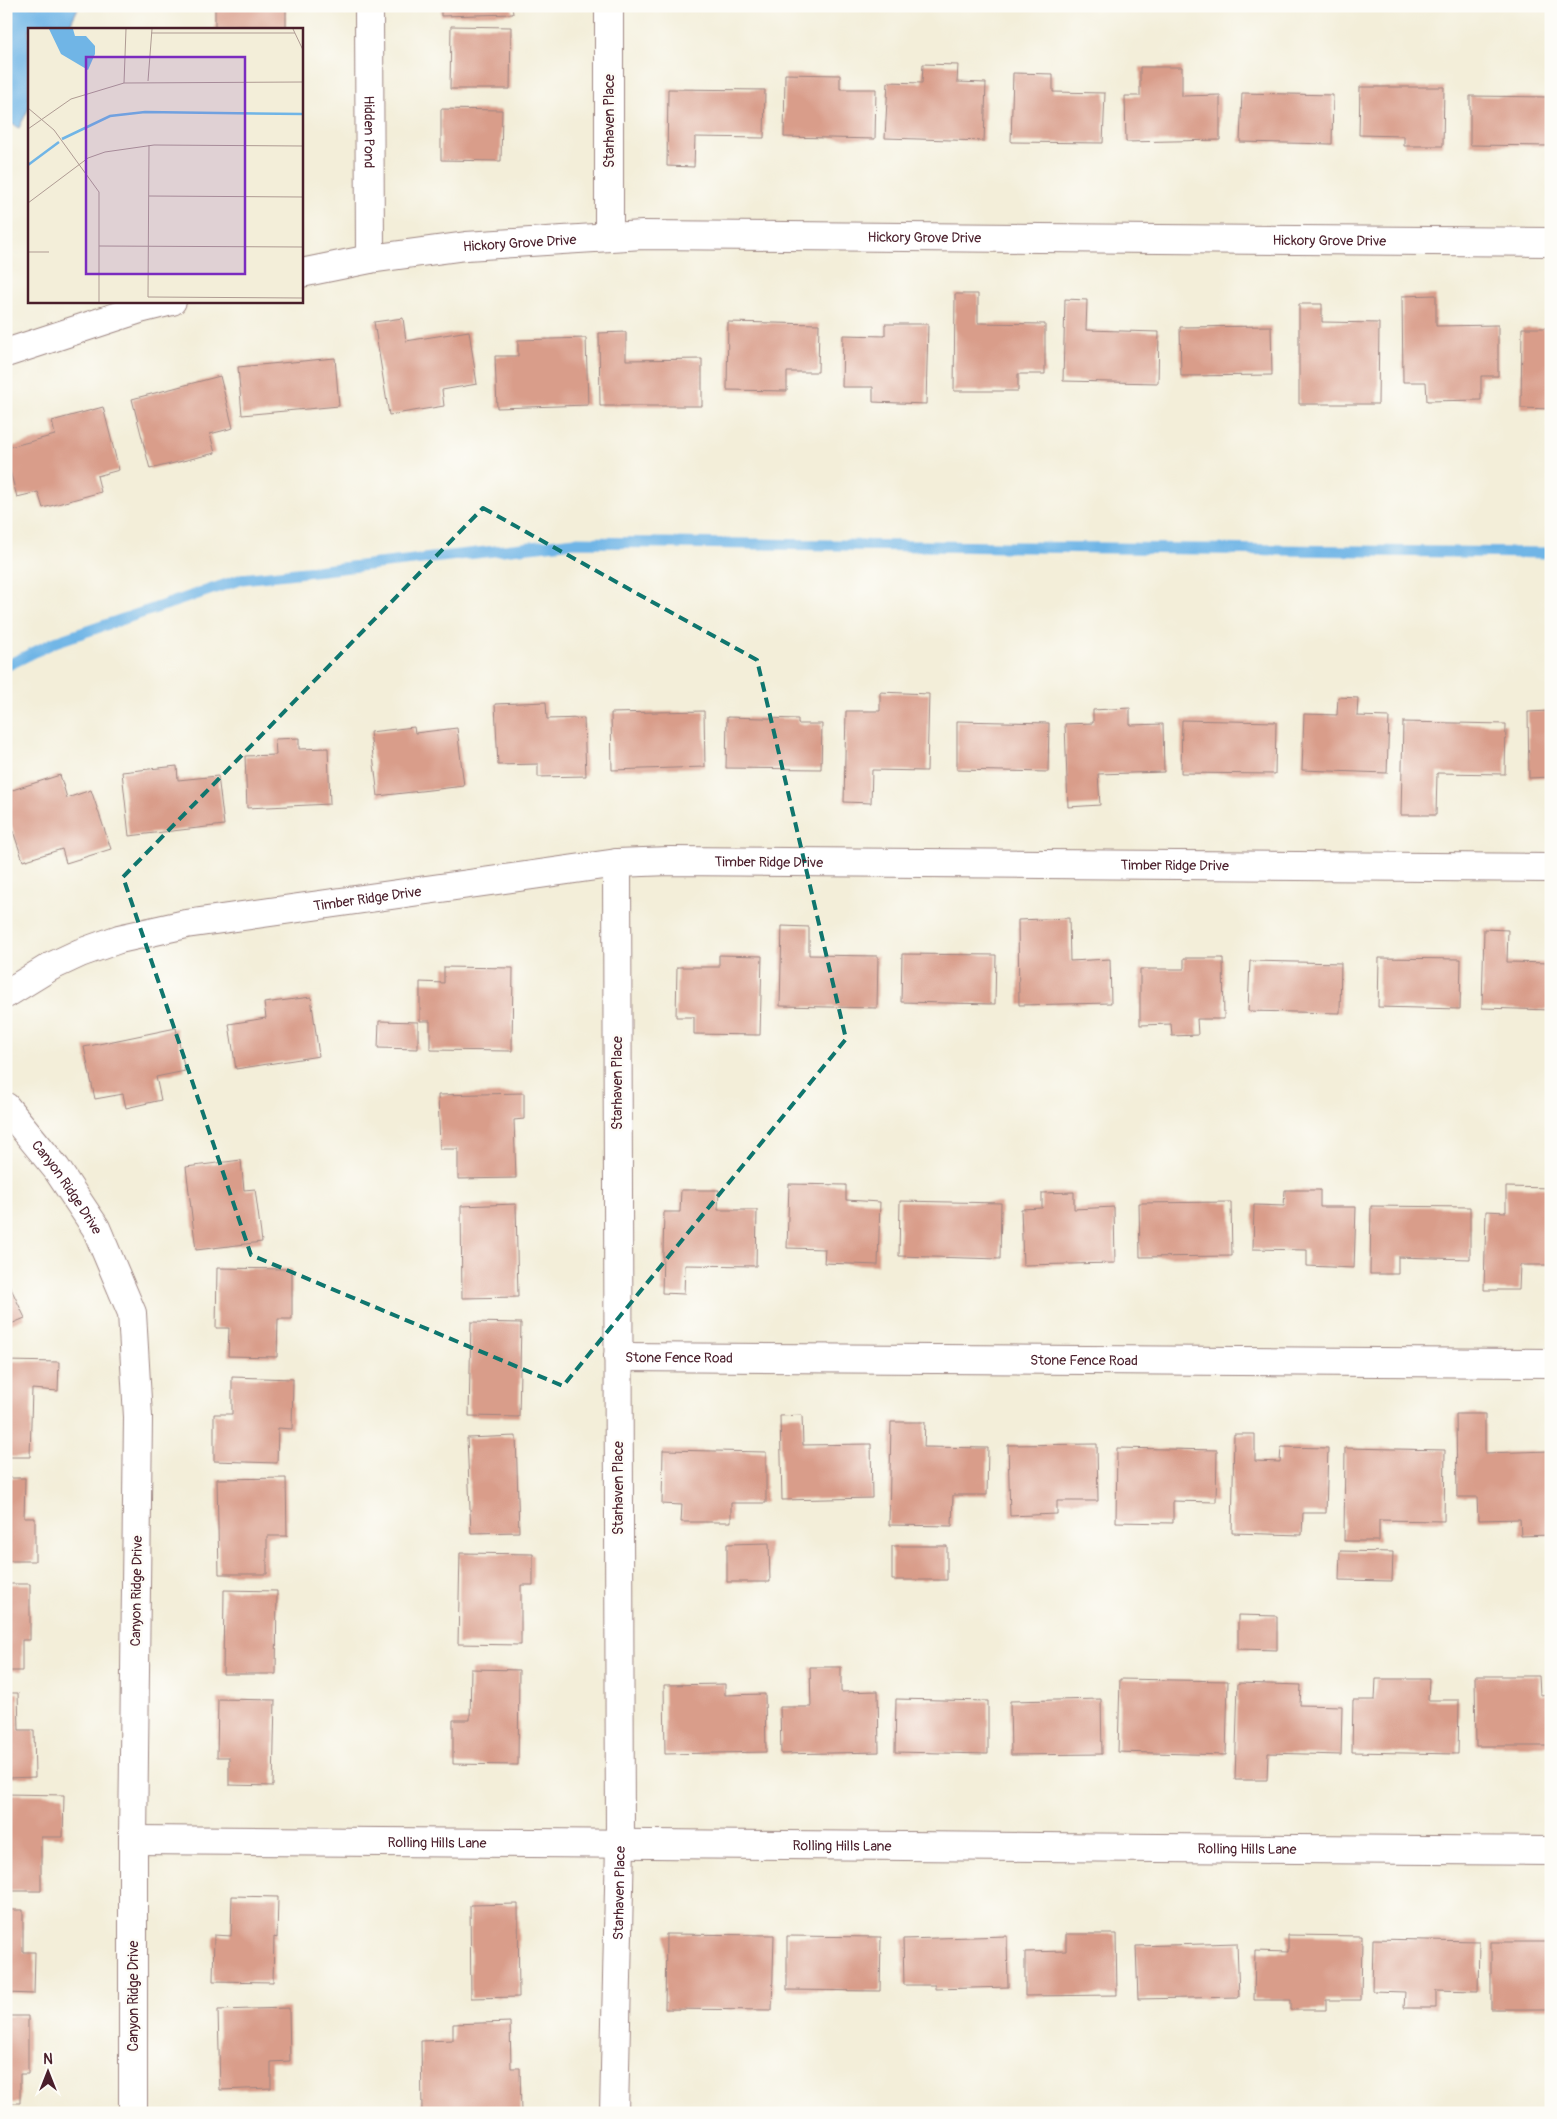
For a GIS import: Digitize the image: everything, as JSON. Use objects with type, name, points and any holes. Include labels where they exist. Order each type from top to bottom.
[{"type":"street","name":"Hidden Pond","points":[[369,6],[370,259]]},
{"type":"street","name":"Starhaven Place","points":[[609,6],[609,236]]},
{"type":"street","name":"Hickory Grove Drive","points":[[302,273],[370,259],[466,246],[609,236],[1551,242]]},
{"type":"street","points":[[6,354],[140,309],[168,302]]},
{"type":"street","name":"Timber Ridge Drive","points":[[6,994],[50,967],[80,953],[119,939],[166,928],[617,863],[670,861],[1551,868]]},
{"type":"street","name":"Starhaven Place","points":[[614,2113],[620,1843],[617,863]]},
{"type":"street","name":"Canyon Ridge Drive","points":[[6,1107],[56,1168],[96,1228],[132,1313],[138,1417],[133,1840],[133,2113]]},
{"type":"street","name":"Stone Fence Road","points":[[618,1357],[1551,1363]]},
{"type":"street","name":"Rolling Hills Lane","points":[[133,1840],[1551,1851]]},
{"type":"highlighted area","points":[[483,508],[757,660],[846,1039],[563,1386],[251,1255],[123,877]]},
{"type":"water","points":[[6,6],[79,6],[68,28],[28,28],[28,110],[19,128],[6,121]]},
{"type":"building","points":[[215,6],[286,6],[286,28],[215,28]]},
{"type":"building","points":[[441,6],[512,6],[513,14],[441,16]]},
{"type":"building","points":[[451,26],[511,27],[510,89],[450,89]]},
{"type":"building","points":[[923,64],[958,65],[957,82],[986,83],[984,141],[885,138],[888,82],[922,83]]},
{"type":"building","points":[[1140,67],[1182,67],[1182,96],[1220,95],[1220,140],[1126,142],[1125,96],[1140,96]]},
{"type":"building","points":[[1013,73],[1053,74],[1053,92],[1105,93],[1103,143],[1011,142]]},
{"type":"building","points":[[785,74],[840,75],[840,89],[876,89],[875,139],[784,137]]},
{"type":"building","points":[[1360,87],[1444,87],[1443,146],[1404,146],[1404,136],[1359,135]]},
{"type":"building","points":[[668,89],[765,90],[764,138],[695,137],[694,167],[667,166]]},
{"type":"building","points":[[1242,93],[1333,95],[1332,144],[1240,142]]},
{"type":"building","points":[[1470,96],[1551,97],[1551,146],[1470,145]]},
{"type":"building","points":[[441,109],[502,110],[501,161],[441,160]]},
{"type":"building","points":[[955,294],[978,294],[978,323],[1045,324],[1045,374],[1018,374],[1018,391],[954,391]]},
{"type":"building","points":[[1436,295],[1436,326],[1498,325],[1498,376],[1481,376],[1481,400],[1427,401],[1426,382],[1403,382],[1402,296]]},
{"type":"building","points":[[1065,299],[1087,300],[1086,330],[1159,332],[1158,383],[1063,381]]},
{"type":"building","points":[[1299,304],[1322,304],[1322,322],[1379,323],[1378,404],[1299,404]]},
{"type":"building","points":[[403,318],[406,341],[469,331],[477,384],[442,390],[444,406],[389,415],[374,322]]},
{"type":"building","points":[[728,322],[819,324],[818,372],[787,372],[787,391],[727,390]]},
{"type":"building","points":[[885,324],[928,324],[926,404],[873,402],[873,387],[842,387],[843,335],[885,336]]},
{"type":"building","points":[[1271,326],[1272,375],[1181,376],[1180,327]]},
{"type":"building","points":[[1522,328],[1551,328],[1551,409],[1521,408]]},
{"type":"building","points":[[626,332],[626,360],[702,359],[702,406],[600,406],[599,333]]},
{"type":"building","points":[[586,338],[588,405],[497,408],[495,356],[518,356],[518,340]]},
{"type":"building","points":[[335,358],[339,406],[242,415],[238,367]]},
{"type":"building","points":[[220,376],[233,428],[210,434],[215,453],[150,469],[132,399]]},
{"type":"building","points":[[103,407],[119,470],[97,476],[101,492],[43,508],[38,492],[17,497],[6,456],[6,448],[55,435],[52,421]]},
{"type":"building","points":[[880,692],[929,694],[927,771],[872,770],[871,803],[844,802],[846,711],[880,711]]},
{"type":"building","points":[[1338,697],[1358,698],[1357,716],[1389,717],[1387,773],[1302,770],[1304,714],[1337,715]]},
{"type":"building","points":[[546,702],[547,719],[584,718],[586,776],[538,777],[538,764],[498,765],[495,704]]},
{"type":"building","points":[[1130,708],[1130,725],[1163,724],[1164,772],[1098,774],[1100,805],[1068,807],[1065,724],[1093,723],[1093,710]]},
{"type":"building","points":[[704,711],[705,767],[612,770],[611,713]]},
{"type":"building","points":[[1551,711],[1551,777],[1529,778],[1528,712]]},
{"type":"building","points":[[727,717],[798,719],[798,724],[822,724],[821,769],[726,768]]},
{"type":"building","points":[[1182,720],[1276,722],[1275,774],[1181,773]]},
{"type":"building","points":[[957,721],[1049,723],[1048,772],[957,770]]},
{"type":"building","points":[[1403,722],[1506,724],[1505,774],[1437,773],[1436,815],[1401,815]]},
{"type":"building","points":[[414,727],[415,733],[457,728],[464,786],[378,796],[370,732]]},
{"type":"building","points":[[299,738],[299,749],[328,748],[330,804],[247,808],[245,756],[276,755],[275,739]]},
{"type":"building","points":[[177,766],[178,780],[218,776],[224,825],[129,836],[122,772]]},
{"type":"building","points":[[60,775],[67,798],[91,790],[111,849],[66,863],[62,849],[23,861],[6,810],[6,792]]},
{"type":"building","points":[[1069,918],[1070,961],[1110,959],[1111,1003],[1019,1005],[1018,920]]},
{"type":"building","points":[[782,926],[809,927],[809,955],[878,956],[877,1008],[780,1006]]},
{"type":"building","points":[[1484,929],[1508,930],[1507,962],[1551,963],[1551,1010],[1482,1008]]},
{"type":"building","points":[[902,954],[996,955],[995,1004],[901,1002]]},
{"type":"building","points":[[719,955],[762,956],[760,1035],[694,1034],[694,1017],[676,1017],[677,967],[719,967]]},
{"type":"building","points":[[1184,958],[1223,958],[1224,1019],[1197,1019],[1198,1035],[1172,1036],[1171,1024],[1140,1025],[1140,969],[1184,969]]},
{"type":"building","points":[[1379,958],[1461,959],[1460,1009],[1378,1007]]},
{"type":"building","points":[[1250,961],[1341,963],[1340,1013],[1248,1011]]},
{"type":"building","points":[[444,967],[513,968],[512,1051],[430,1050],[430,1021],[420,1021],[420,982],[444,983]]},
{"type":"building","points":[[311,997],[319,1056],[236,1069],[229,1024],[266,1018],[264,1003]]},
{"type":"building","points":[[379,1021],[418,1022],[418,1049],[378,1048]]},
{"type":"building","points":[[176,1028],[185,1071],[156,1077],[161,1100],[126,1108],[123,1094],[95,1099],[84,1047]]},
{"type":"building","points":[[524,1093],[524,1119],[514,1120],[516,1178],[458,1179],[458,1149],[440,1149],[438,1095]]},
{"type":"building","points":[[241,1160],[244,1190],[255,1189],[262,1242],[196,1250],[186,1167]]},
{"type":"building","points":[[789,1184],[846,1185],[846,1200],[880,1202],[878,1265],[824,1263],[825,1249],[787,1248]]},
{"type":"building","points":[[1506,1187],[1551,1188],[1551,1265],[1520,1265],[1519,1290],[1484,1290],[1486,1211],[1506,1212]]},
{"type":"building","points":[[681,1190],[719,1190],[718,1210],[757,1210],[756,1266],[685,1265],[684,1294],[662,1293],[664,1212],[680,1212]]},
{"type":"building","points":[[1285,1190],[1320,1190],[1320,1207],[1356,1207],[1354,1268],[1307,1266],[1307,1250],[1253,1249],[1254,1205],[1284,1206]]},
{"type":"building","points":[[1074,1192],[1074,1209],[1114,1207],[1115,1263],[1023,1265],[1021,1209],[1042,1208],[1042,1193]]},
{"type":"building","points":[[900,1201],[1001,1203],[1000,1259],[899,1256]]},
{"type":"building","points":[[1231,1202],[1232,1256],[1140,1257],[1139,1203]]},
{"type":"building","points":[[516,1204],[518,1297],[462,1298],[461,1206]]},
{"type":"building","points":[[1371,1206],[1470,1207],[1470,1259],[1398,1257],[1398,1274],[1370,1274]]},
{"type":"building","points":[[217,1268],[292,1269],[292,1319],[278,1319],[277,1357],[228,1356],[229,1328],[216,1328]]},
{"type":"building","points":[[6,1278],[25,1318],[6,1326]]},
{"type":"building","points":[[471,1322],[521,1323],[519,1417],[469,1416]]},
{"type":"building","points":[[6,1361],[59,1362],[58,1391],[32,1389],[30,1457],[6,1457]]},
{"type":"building","points":[[232,1377],[293,1379],[292,1429],[278,1428],[277,1463],[214,1461],[214,1414],[232,1414]]},
{"type":"building","points":[[1456,1414],[1485,1414],[1485,1453],[1551,1451],[1551,1535],[1521,1536],[1520,1519],[1478,1520],[1477,1497],[1457,1497]]},
{"type":"building","points":[[802,1415],[803,1445],[871,1444],[872,1498],[782,1500],[780,1416]]},
{"type":"building","points":[[891,1422],[925,1422],[924,1447],[988,1448],[987,1495],[953,1495],[952,1526],[889,1525]]},
{"type":"building","points":[[1234,1434],[1255,1434],[1255,1461],[1280,1462],[1281,1447],[1328,1448],[1326,1513],[1303,1513],[1302,1535],[1232,1533]]},
{"type":"building","points":[[516,1436],[519,1532],[471,1533],[467,1438]]},
{"type":"building","points":[[1097,1444],[1098,1501],[1057,1501],[1057,1514],[1010,1516],[1008,1445]]},
{"type":"building","points":[[1117,1448],[1217,1450],[1216,1502],[1173,1501],[1173,1523],[1116,1522]]},
{"type":"building","points":[[1345,1448],[1445,1450],[1444,1521],[1379,1520],[1379,1541],[1344,1541]]},
{"type":"building","points":[[663,1450],[766,1452],[766,1503],[731,1503],[731,1522],[681,1522],[682,1505],[662,1504]]},
{"type":"building","points":[[6,1478],[25,1478],[24,1518],[35,1518],[35,1561],[6,1561]]},
{"type":"building","points":[[286,1478],[287,1536],[267,1536],[267,1574],[219,1574],[217,1479]]},
{"type":"building","points":[[769,1543],[770,1582],[727,1582],[727,1544]]},
{"type":"building","points":[[892,1546],[947,1546],[947,1580],[892,1580]]},
{"type":"building","points":[[1340,1551],[1393,1552],[1392,1581],[1339,1580]]},
{"type":"building","points":[[460,1553],[533,1554],[533,1585],[521,1585],[521,1645],[458,1644]]},
{"type":"building","points":[[6,1584],[30,1584],[30,1640],[22,1640],[22,1671],[6,1671]]},
{"type":"building","points":[[224,1590],[277,1591],[276,1674],[223,1674]]},
{"type":"building","points":[[1238,1615],[1277,1616],[1277,1650],[1238,1649]]},
{"type":"building","points":[[810,1667],[841,1667],[841,1692],[878,1691],[879,1752],[781,1754],[780,1707],[811,1707]]},
{"type":"building","points":[[471,1669],[519,1670],[518,1765],[453,1764],[453,1720],[470,1720]]},
{"type":"building","points":[[1475,1676],[1539,1676],[1540,1695],[1551,1694],[1551,1746],[1476,1746]]},
{"type":"building","points":[[1120,1679],[1228,1681],[1226,1755],[1118,1752]]},
{"type":"building","points":[[1376,1679],[1429,1679],[1428,1700],[1459,1700],[1458,1754],[1352,1752],[1353,1700],[1375,1700]]},
{"type":"building","points":[[1238,1683],[1301,1685],[1300,1705],[1342,1706],[1341,1755],[1268,1753],[1267,1780],[1235,1780]]},
{"type":"building","points":[[725,1684],[725,1695],[765,1694],[766,1752],[665,1754],[664,1685]]},
{"type":"building","points":[[6,1693],[18,1693],[19,1730],[34,1730],[35,1777],[6,1778]]},
{"type":"building","points":[[218,1699],[275,1700],[273,1786],[229,1785],[229,1757],[217,1757]]},
{"type":"building","points":[[896,1699],[988,1701],[988,1754],[895,1752]]},
{"type":"building","points":[[1101,1699],[1102,1754],[1011,1755],[1010,1701]]},
{"type":"building","points":[[6,1794],[64,1795],[63,1837],[41,1837],[41,1891],[6,1891]]},
{"type":"building","points":[[232,1896],[278,1897],[277,1938],[274,1937],[273,1982],[213,1981],[214,1935],[231,1936]]},
{"type":"building","points":[[518,1904],[519,1997],[471,1998],[470,1905]]},
{"type":"building","points":[[6,1910],[23,1910],[23,1952],[35,1952],[34,1994],[6,1993]]},
{"type":"building","points":[[666,1934],[774,1935],[772,2010],[665,2009]]},
{"type":"building","points":[[1066,1934],[1116,1934],[1117,1995],[1025,1996],[1025,1952],[1066,1951]]},
{"type":"building","points":[[1288,1935],[1362,1936],[1361,2000],[1326,2000],[1326,2010],[1291,2010],[1291,2000],[1254,2000],[1255,1951],[1288,1952]]},
{"type":"building","points":[[787,1936],[881,1937],[880,1991],[787,1990]]},
{"type":"building","points":[[1007,1936],[1008,1987],[935,1989],[935,1985],[904,1985],[903,1939]]},
{"type":"building","points":[[1373,1939],[1479,1941],[1478,1991],[1436,1990],[1436,2008],[1404,2008],[1405,1992],[1372,1991]]},
{"type":"building","points":[[1491,1942],[1551,1942],[1551,2009],[1491,2009]]},
{"type":"building","points":[[1237,1943],[1239,1997],[1138,1999],[1136,1946]]},
{"type":"building","points":[[289,2008],[290,2061],[271,2062],[271,2088],[220,2090],[218,2010]]},
{"type":"building","points":[[6,2016],[28,2016],[28,2074],[20,2074],[20,2103],[6,2103]]},
{"type":"building","points":[[510,2022],[511,2068],[520,2068],[521,2113],[422,2113],[421,2041],[453,2040],[453,2024]]},
{"type":"waterway","points":[[6,666],[55,642],[242,579],[575,542],[1551,553]]}]
